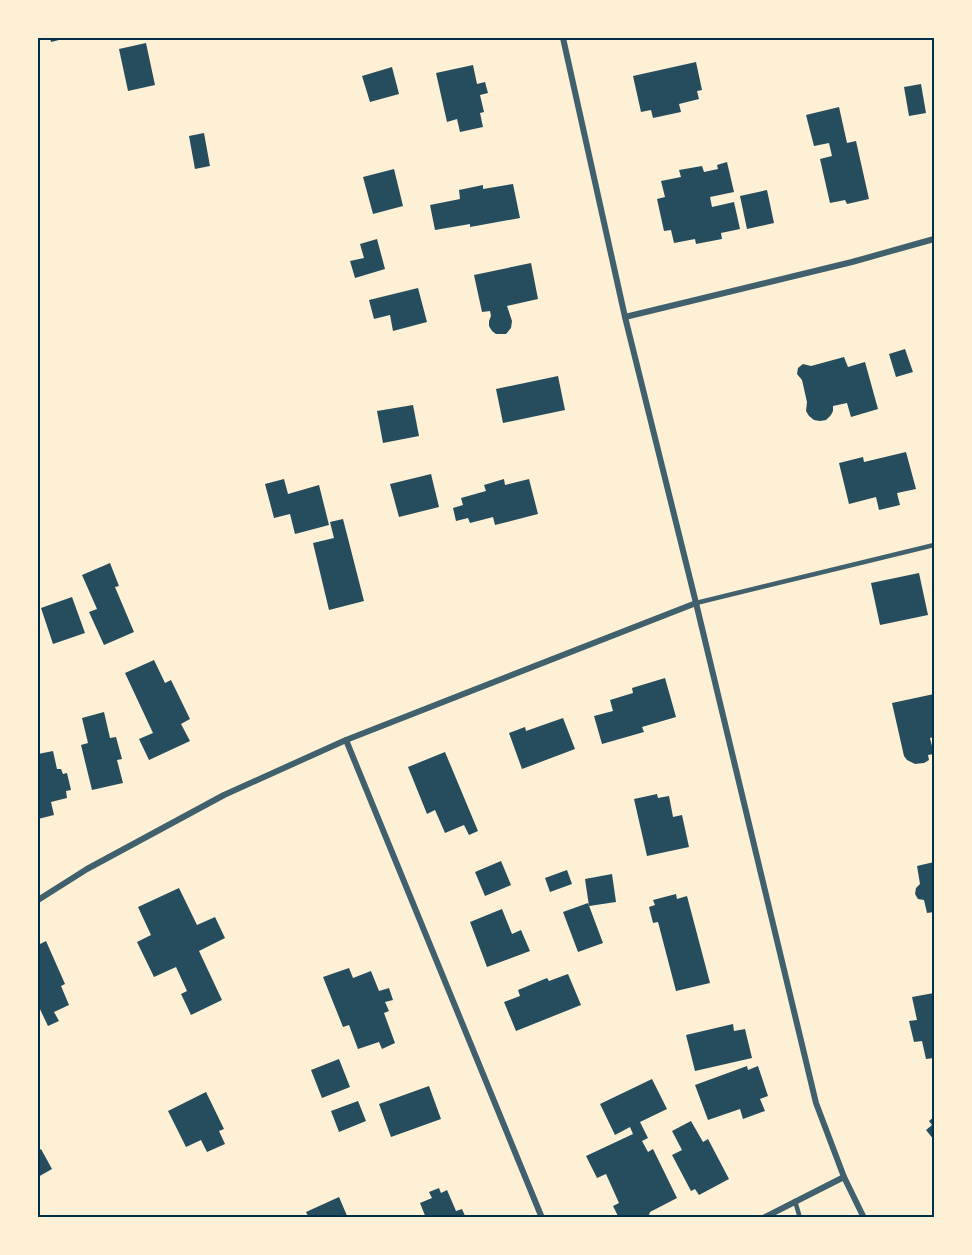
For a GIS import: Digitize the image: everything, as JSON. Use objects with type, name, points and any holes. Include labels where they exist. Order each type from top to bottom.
[{"type":"street","points":[[563,38],[625,317],[816,1103],[844,1177],[864,1218]]},
{"type":"street","points":[[625,317],[852,262],[934,238]]},
{"type":"street","points":[[38,900],[87,869],[224,795],[346,740],[696,603]]},
{"type":"street","points":[[346,740],[542,1218]]},
{"type":"street","points":[[763,1218],[844,1177]]},
{"type":"lane","points":[[696,603],[934,545]]},
{"type":"lane","points":[[795,1202],[800,1218]]},
{"type":"building","points":[[50,38],[67,38],[51,42]]},
{"type":"building","points":[[146,43],[155,85],[128,91],[119,49]]},
{"type":"building","points":[[696,62],[702,90],[697,91],[699,99],[679,104],[681,112],[653,118],[651,110],[641,112],[633,76]]},
{"type":"building","points":[[473,65],[477,84],[485,82],[488,93],[480,95],[484,112],[480,113],[483,127],[460,132],[457,119],[447,122],[436,73]]},
{"type":"building","points":[[392,67],[399,94],[370,102],[362,76]]},
{"type":"building","points":[[921,84],[926,113],[909,116],[904,87]]},
{"type":"building","points":[[839,107],[847,143],[856,141],[869,199],[847,204],[845,200],[830,203],[820,159],[832,156],[829,143],[814,146],[806,115]]},
{"type":"building","points":[[204,133],[210,166],[195,169],[189,136]]},
{"type":"building","points":[[727,162],[734,192],[710,197],[712,207],[734,202],[740,229],[721,233],[722,239],[696,244],[695,239],[674,243],[671,230],[664,231],[657,199],[665,197],[661,181],[681,177],[679,170],[702,166],[704,172],[718,169],[717,165]]},
{"type":"building","points":[[394,169],[403,206],[373,214],[363,177]]},
{"type":"building","points":[[513,184],[520,218],[470,227],[470,224],[435,230],[430,205],[460,199],[459,190],[483,185],[483,189]]},
{"type":"building","points":[[767,190],[774,223],[747,229],[740,196]]},
{"type":"building","points":[[377,239],[385,269],[355,278],[350,261],[364,258],[360,244]]},
{"type":"building","points":[[531,263],[538,299],[507,306],[512,321],[511,328],[506,334],[496,334],[489,326],[490,311],[482,312],[474,275]]},
{"type":"building","points":[[418,288],[427,322],[393,331],[390,315],[374,319],[369,300]]},
{"type":"building","points":[[905,349],[913,372],[896,377],[889,354]]},
{"type":"building","points":[[844,357],[848,367],[865,362],[878,409],[851,417],[847,403],[833,406],[831,415],[826,420],[814,420],[806,411],[807,402],[802,380],[797,374],[798,368],[803,364],[811,366]]},
{"type":"building","points":[[558,376],[565,410],[503,423],[496,389]]},
{"type":"building","points":[[413,405],[419,436],[383,443],[377,411]]},
{"type":"building","points":[[906,452],[916,489],[897,493],[900,505],[879,510],[876,497],[849,504],[839,463],[863,457],[864,462]]},
{"type":"building","points":[[431,474],[439,507],[399,517],[390,484]]},
{"type":"building","points":[[284,479],[288,494],[319,485],[329,525],[295,534],[290,514],[274,518],[265,484]]},
{"type":"building","points":[[504,479],[505,485],[529,479],[538,514],[495,525],[493,517],[470,523],[468,518],[456,521],[453,508],[463,505],[461,498],[486,491],[484,485]]},
{"type":"building","points":[[343,519],[364,601],[329,610],[313,543],[334,538],[330,522]]},
{"type":"building","points":[[110,563],[119,586],[115,587],[134,632],[104,645],[89,612],[97,609],[82,575]]},
{"type":"building","points":[[919,573],[928,615],[880,625],[871,583]]},
{"type":"building","points":[[72,597],[85,633],[53,644],[41,608]]},
{"type":"building","points":[[154,660],[165,683],[171,680],[190,719],[181,724],[190,741],[149,760],[139,739],[153,733],[125,673]]},
{"type":"building","points":[[665,678],[676,717],[642,727],[644,732],[602,744],[594,716],[613,711],[610,700],[633,693],[632,688]]},
{"type":"building","points":[[934,694],[934,737],[930,738],[934,754],[928,755],[929,760],[924,763],[915,764],[904,756],[892,703]]},
{"type":"building","points":[[104,712],[110,738],[116,737],[122,759],[117,760],[123,783],[92,790],[81,745],[88,743],[82,718]]},
{"type":"building","points":[[563,718],[575,749],[522,769],[509,733],[525,727],[526,731]]},
{"type":"building","points":[[53,751],[57,769],[61,769],[63,774],[67,773],[71,790],[66,791],[67,798],[51,802],[54,815],[38,819],[38,754]]},
{"type":"building","points":[[445,752],[478,831],[469,835],[464,825],[445,833],[435,810],[427,814],[408,767]]},
{"type":"building","points":[[657,794],[658,798],[669,796],[673,817],[682,815],[689,847],[647,856],[634,799]]},
{"type":"building","points":[[501,861],[511,885],[485,896],[475,872]]},
{"type":"building","points":[[934,862],[934,912],[927,913],[924,900],[918,899],[915,894],[920,884],[917,866]]},
{"type":"building","points":[[567,870],[572,884],[550,892],[545,878]]},
{"type":"building","points":[[612,874],[616,902],[589,906],[585,879]]},
{"type":"building","points":[[179,888],[197,925],[215,917],[225,938],[199,951],[222,1000],[191,1015],[181,994],[187,991],[176,967],[154,977],[137,942],[151,935],[138,907]]},
{"type":"building","points":[[676,894],[677,899],[687,896],[710,983],[676,991],[658,922],[653,923],[649,907],[655,905],[653,900]]},
{"type":"building","points":[[588,903],[603,943],[578,952],[563,912]]},
{"type":"building","points":[[502,909],[512,934],[521,930],[530,951],[487,967],[470,922]]},
{"type":"building","points":[[46,941],[65,984],[61,986],[69,1005],[54,1012],[59,1021],[48,1026],[38,1005],[38,945]]},
{"type":"building","points":[[349,968],[353,978],[371,971],[379,991],[389,988],[393,1000],[385,1002],[389,1011],[384,1013],[395,1043],[382,1049],[379,1042],[358,1049],[349,1025],[343,1027],[323,977]]},
{"type":"building","points":[[568,974],[581,1005],[516,1031],[504,1002],[520,996],[518,990],[547,978],[549,981]]},
{"type":"building","points":[[934,993],[934,1058],[926,1059],[922,1041],[914,1042],[909,1021],[917,1020],[912,997]]},
{"type":"building","points":[[733,1024],[734,1031],[745,1029],[752,1058],[695,1071],[686,1035]]},
{"type":"building","points":[[339,1059],[350,1087],[322,1098],[311,1070]]},
{"type":"building","points":[[747,1066],[748,1070],[758,1066],[768,1096],[760,1099],[765,1111],[743,1119],[740,1109],[708,1120],[695,1085]]},
{"type":"building","points":[[652,1079],[667,1109],[640,1122],[648,1138],[642,1141],[648,1152],[653,1149],[677,1198],[650,1212],[648,1218],[619,1218],[613,1206],[619,1203],[606,1174],[597,1178],[586,1156],[633,1134],[630,1127],[615,1135],[600,1104]]},
{"type":"building","points":[[429,1086],[441,1119],[391,1137],[379,1104]]},
{"type":"building","points":[[206,1092],[224,1129],[219,1131],[225,1144],[207,1152],[201,1140],[186,1147],[168,1111]]},
{"type":"building","points":[[358,1101],[366,1121],[339,1132],[331,1111]]},
{"type":"building","points":[[934,1117],[934,1140],[926,1130],[932,1125],[929,1121]]},
{"type":"building","points":[[691,1121],[703,1142],[708,1139],[729,1179],[699,1195],[695,1189],[691,1191],[672,1155],[682,1150],[672,1131]]},
{"type":"building","points":[[41,1149],[52,1169],[38,1177],[38,1151]]},
{"type":"building","points":[[439,1188],[441,1193],[447,1190],[456,1211],[462,1209],[466,1218],[426,1218],[420,1203],[432,1198],[429,1192]]},
{"type":"building","points":[[339,1197],[348,1218],[309,1218],[306,1212]]}]
